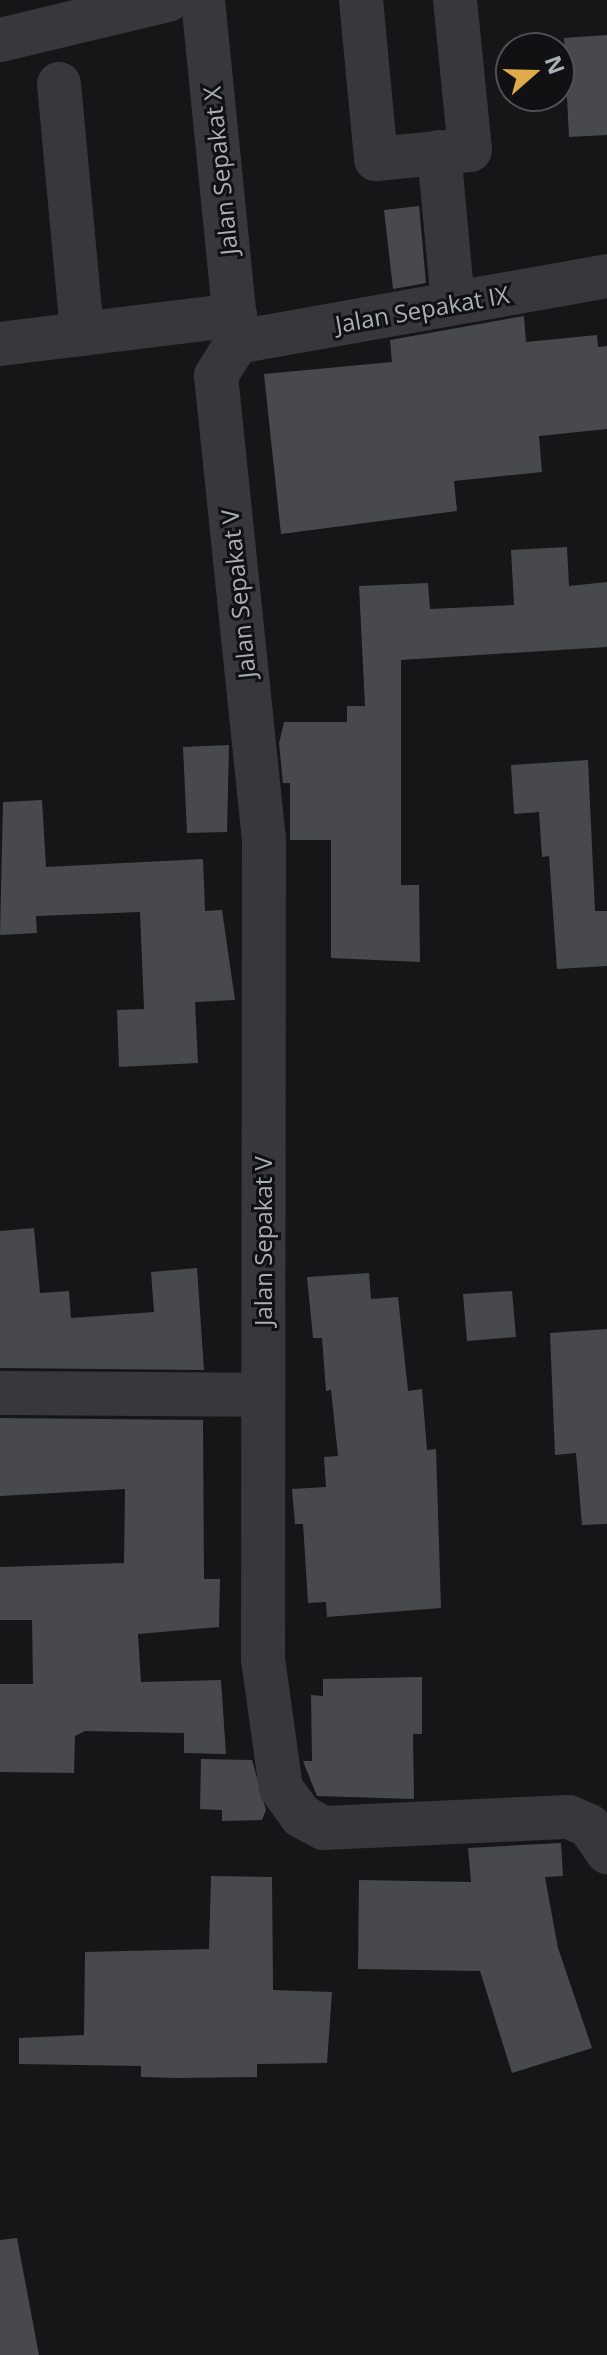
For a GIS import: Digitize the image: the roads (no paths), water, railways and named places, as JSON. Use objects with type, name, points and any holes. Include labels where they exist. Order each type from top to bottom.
[{"type":"street","points":[[1,35],[168,0]]},
{"type":"street","name":"Jalan Sepakat X","points":[[203,0],[236,328]]},
{"type":"street","points":[[361,0],[376,159],[470,150],[455,0]]},
{"type":"street","points":[[59,84],[82,334]]},
{"type":"street","points":[[439,152],[453,303]]},
{"type":"street","name":"Jalan Sepakat IX","points":[[0,344],[82,334],[236,328],[453,303],[607,276]]},
{"type":"street","name":"Jalan Sepakat V","points":[[236,328],[216,376],[264,838],[263,1659],[281,1788],[301,1816],[324,1828],[569,1817],[589,1826],[607,1852]]},
{"type":"street","points":[[0,1393],[261,1395]]}]
